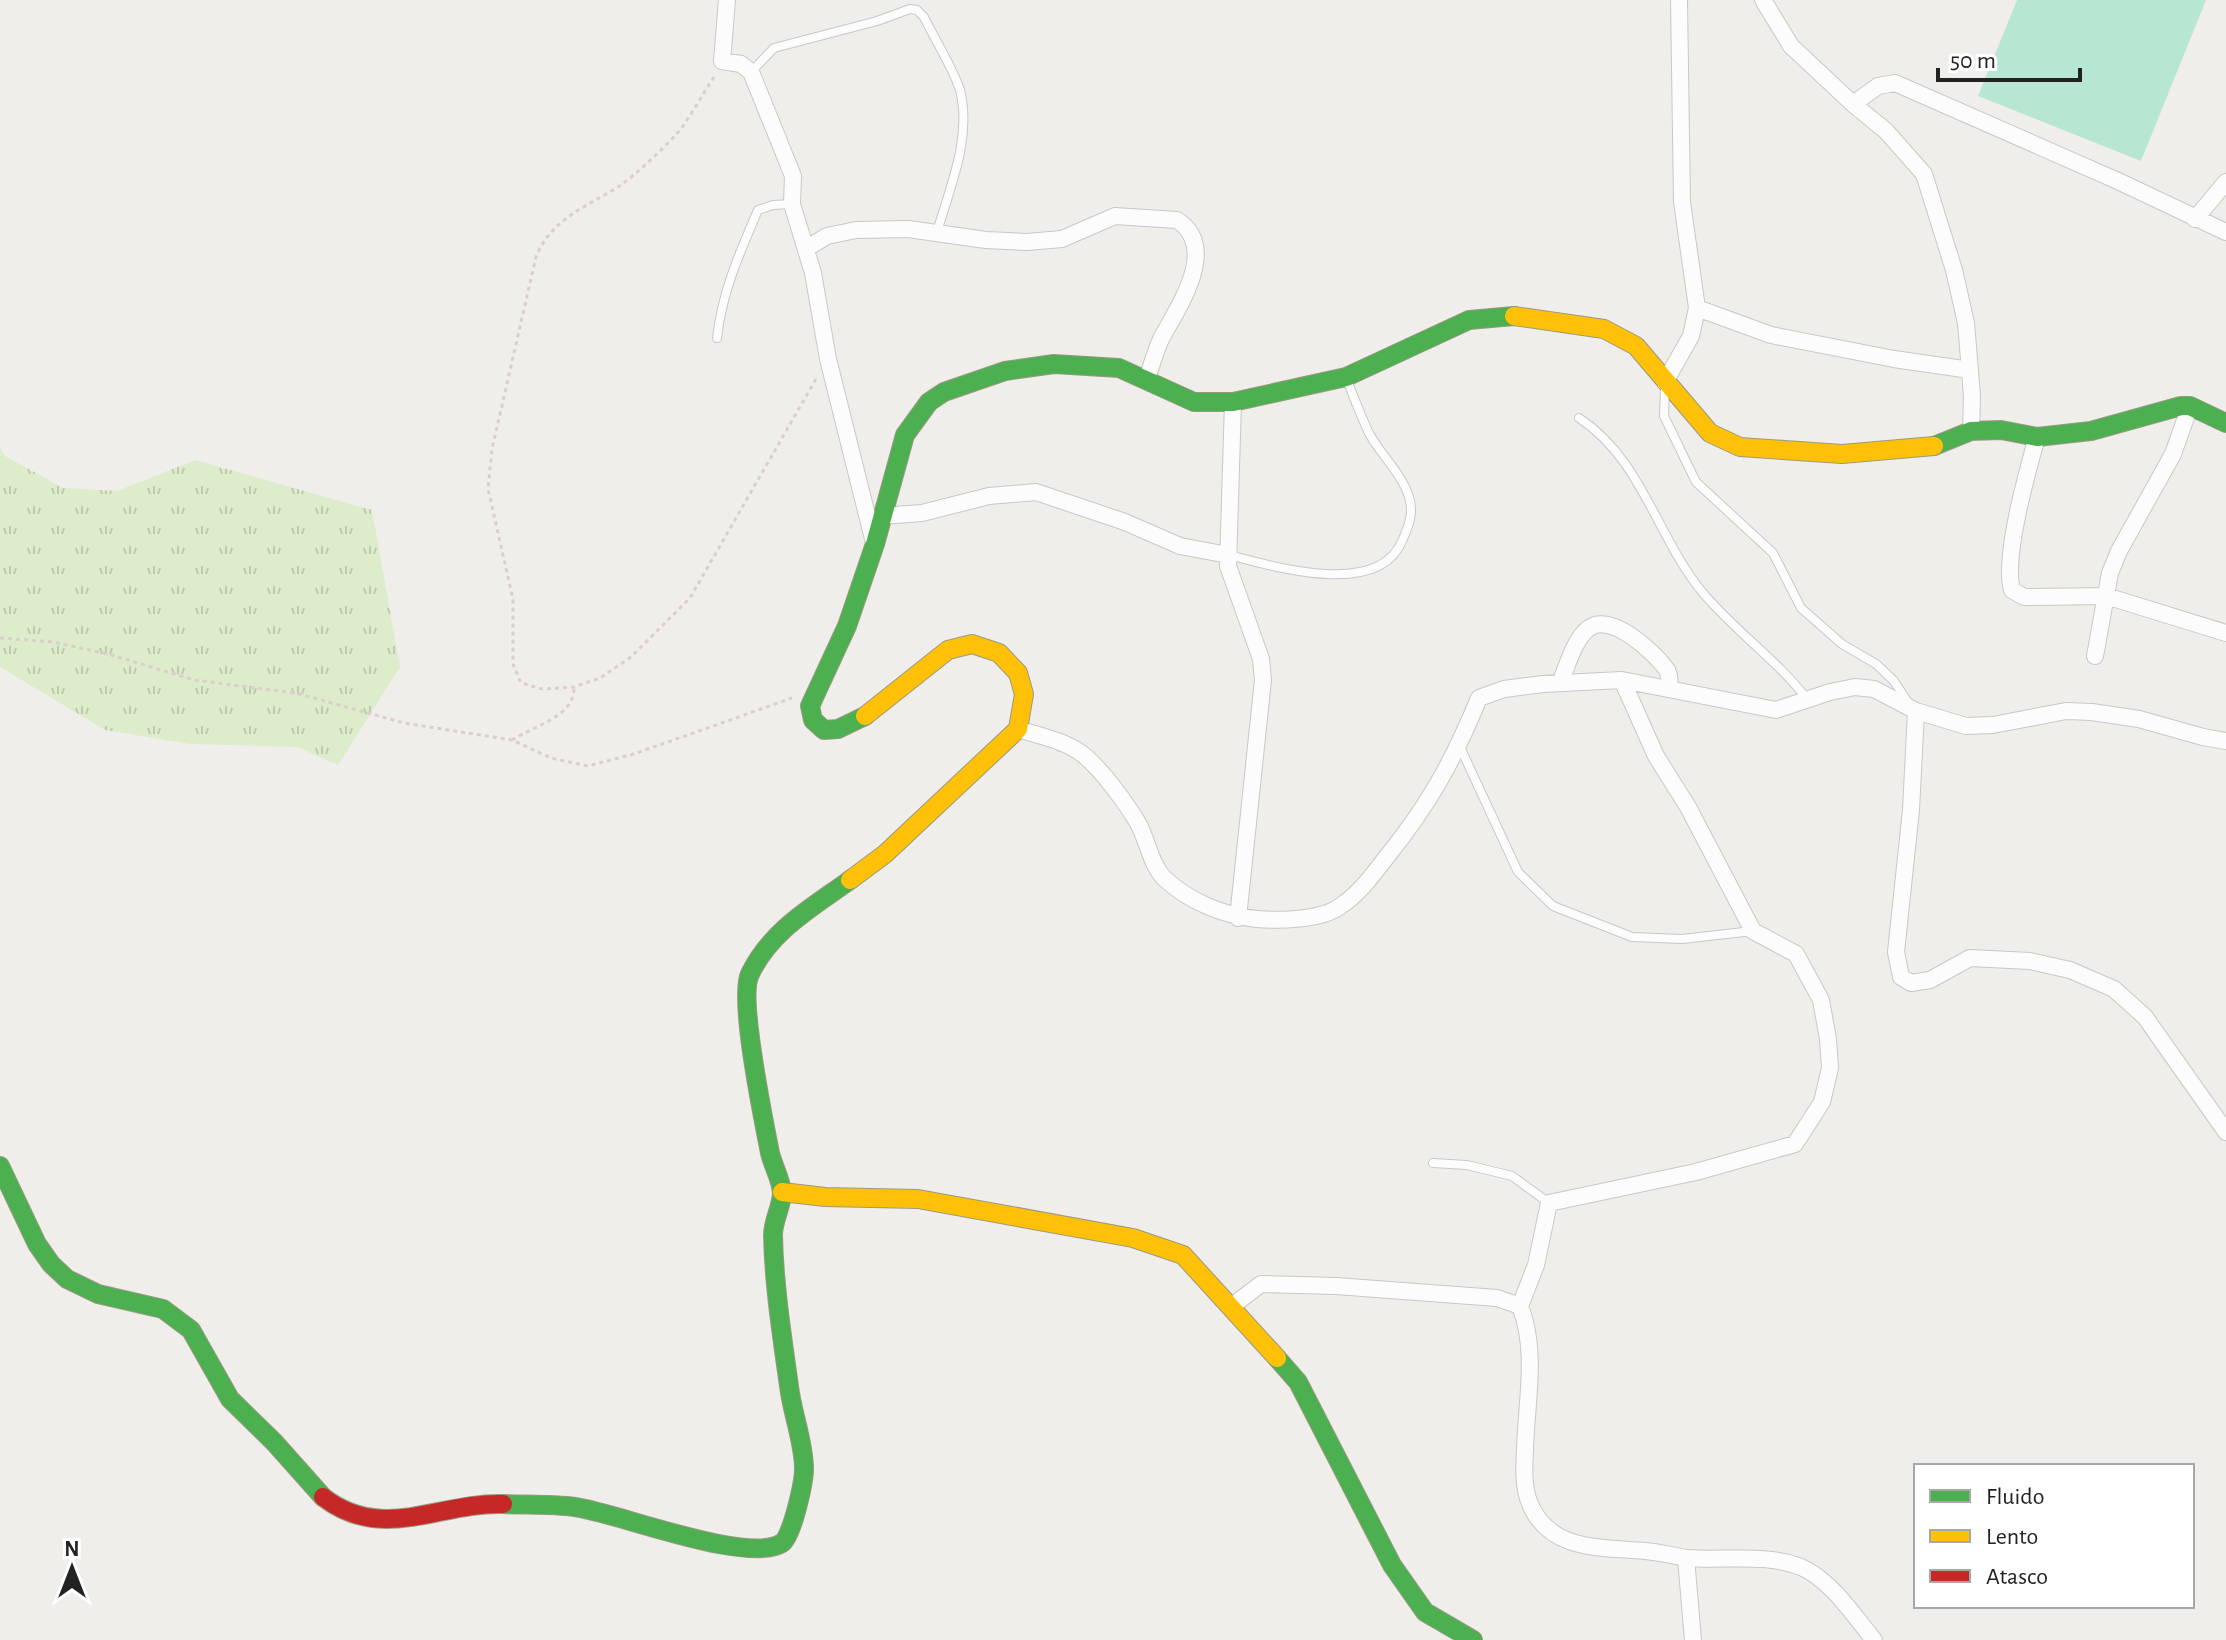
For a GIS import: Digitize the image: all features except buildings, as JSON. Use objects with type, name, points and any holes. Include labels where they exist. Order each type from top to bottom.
[{"type":"street","points":[[727,0],[722,61],[741,64],[751,72],[793,176],[792,204],[807,248],[828,359],[875,544]]},
{"type":"street","points":[[1665,382],[1691,336],[1697,308],[1682,202],[1679,0]]},
{"type":"street","points":[[1763,0],[1791,46],[1886,131],[1924,174],[1966,323],[1971,431]]},
{"type":"street","points":[[1853,104],[1878,86],[1895,83],[2226,232]]},
{"type":"street","points":[[2195,219],[2226,182]]},
{"type":"street","points":[[807,248],[827,236],[856,230],[937,232],[986,240],[1027,242],[1062,239],[1115,216],[1177,220],[1196,243],[1196,259],[1182,303],[1161,341],[1146,381]]},
{"type":"street","points":[[1697,308],[1771,335],[1970,370]]},
{"type":"street","points":[[2,1173],[37,1244],[51,1264],[67,1279],[98,1294],[163,1309],[177,1318],[191,1330],[230,1399],[274,1442],[321,1496],[338,1509],[363,1517],[400,1520],[492,1504],[574,1507],[616,1515],[654,1529],[708,1542],[752,1548],[783,1543],[790,1533],[804,1470],[789,1390],[776,1278],[773,1231],[782,1192],[771,1156],[747,1016],[748,976],[777,933],[885,854],[1018,729],[1024,694],[1018,673],[999,653],[972,644],[948,650],[865,716],[838,729],[824,730],[813,720],[810,706],[847,626],[875,544],[905,435],[929,402],[944,392],[1005,371],[1054,364],[1119,368],[1194,402],[1233,402],[1346,377],[1469,320],[1515,316],[1604,329],[1636,346],[1710,433],[1740,447],[1842,454],[1934,446],[1971,431],[2001,430],[2037,437],[2091,431],[2190,406],[2226,423]]},
{"type":"street","points":[[1233,402],[1228,566],[1261,659],[1263,680],[1238,918]]},
{"type":"street","points":[[2095,656],[2110,573],[2173,454],[2190,406]]},
{"type":"street","points":[[2037,437],[2011,552],[2009,579],[2012,590],[2024,597],[2106,596],[2226,633]]},
{"type":"street","points":[[882,516],[922,513],[989,496],[1036,492],[1125,522],[1180,546],[1228,555]]},
{"type":"street","points":[[1560,683],[1578,641],[1589,628],[1607,624],[1628,633],[1668,671],[1669,689]]},
{"type":"street","points":[[1018,729],[1082,754],[1138,823],[1162,876],[1197,901],[1238,918],[1268,920],[1302,918],[1337,909],[1364,885],[1424,810],[1460,746],[1479,698],[1504,689],[1622,680],[1776,710],[1830,692],[1864,688],[1874,689],[1916,711],[1966,726],[1993,725],[2066,711],[2092,712],[2139,719],[2226,741]]},
{"type":"street","points":[[1622,680],[1656,756],[1688,807],[1753,931],[1796,954],[1821,1000],[1830,1068],[1822,1102],[1795,1144],[1696,1172],[1549,1203],[1536,1265],[1520,1306],[1528,1327],[1524,1472],[1529,1503],[1542,1524],[1554,1535],[1573,1544],[1686,1558],[1772,1560],[1803,1568],[1827,1586],[1874,1640]]},
{"type":"street","points":[[1916,711],[1911,810],[1896,952],[1901,977],[1911,983],[1930,980],[1970,958],[2018,960],[2070,970],[2114,989],[2145,1017],[2226,1132]]},
{"type":"street","points":[[782,1192],[825,1197],[918,1199],[1133,1238],[1183,1255],[1298,1382],[1400,1576],[1425,1612],[1473,1640]]},
{"type":"street","points":[[1232,1306],[1261,1284],[1336,1286],[1497,1298],[1520,1306]]},
{"type":"street","points":[[1686,1558],[1693,1640]]},
{"type":"lane","points":[[751,72],[774,48],[877,21],[910,9],[917,10],[924,17],[960,90],[963,129],[960,155],[937,232]]},
{"type":"lane","points":[[717,338],[720,313],[735,263],[758,210],[792,204]]},
{"type":"lane","points":[[1228,555],[1289,570],[1343,574],[1379,569],[1399,550],[1411,514],[1408,494],[1371,437],[1346,377]]},
{"type":"lane","points":[[1665,382],[1664,416],[1696,482],[1773,553],[1801,608],[1842,644],[1876,664],[1894,681],[1916,711]]},
{"type":"lane","points":[[1579,418],[1616,449],[1702,592],[1797,686],[1807,700]]},
{"type":"lane","points":[[1460,746],[1518,872],[1553,906],[1632,937],[1682,939],[1753,931]]},
{"type":"lane","points":[[1433,1163],[1467,1165],[1512,1176],[1549,1203]]},
{"type":"path","points":[[722,61],[675,136],[620,185],[575,210],[557,224],[542,243],[536,257],[492,449],[488,489],[513,599],[513,664],[521,683],[542,689],[574,687],[600,678],[631,657],[690,598],[828,359]]},
{"type":"path","points":[[0,638],[53,642],[108,654],[194,680],[296,693],[404,723],[512,740],[551,758],[588,766],[634,754],[790,697],[810,706]]},
{"type":"path","points":[[512,740],[567,710],[574,698],[574,687]]},
{"type":"green space","points":[[2017,0],[2206,0],[2141,161],[1978,96]]},
{"type":"green space","points":[[0,448],[5,456],[63,488],[117,491],[195,460],[372,510],[400,667],[338,765],[297,747],[190,744],[105,730],[0,667]]},
{"type":"traffic: fast","points":[[865,716],[838,729],[824,730],[813,720],[810,706],[847,626],[875,544],[905,435],[929,402],[944,392],[1005,371],[1054,364],[1119,368],[1194,402],[1233,402],[1346,377],[1469,320],[1514,316]]},
{"type":"traffic: fast","points":[[1934,446],[1971,431],[2001,430],[2037,437],[2091,431],[2181,406],[2190,406],[2226,423]]},
{"type":"traffic: fast","points":[[503,1504],[575,1507],[682,1536],[741,1548],[765,1548],[786,1539],[800,1497],[803,1459],[791,1396],[775,1273],[773,1230],[782,1189],[770,1153],[758,1089],[749,1033],[747,987],[759,958],[781,932],[850,880]]},
{"type":"traffic: fast","points":[[0,1166],[37,1244],[51,1264],[67,1279],[98,1294],[163,1309],[191,1330],[230,1399],[323,1497]]},
{"type":"traffic: fast","points":[[1277,1358],[1298,1382],[1392,1565],[1425,1612],[1473,1640]]},
{"type":"traffic: slow","points":[[1514,316],[1604,329],[1636,346],[1710,433],[1740,447],[1842,454],[1934,446]]},
{"type":"traffic: slow","points":[[850,880],[885,854],[1018,729],[1024,694],[1018,673],[999,653],[972,644],[948,650],[865,716]]},
{"type":"traffic: slow","points":[[782,1192],[825,1197],[918,1199],[1133,1238],[1183,1255],[1277,1358]]},
{"type":"traffic: jam","points":[[323,1497],[345,1510],[367,1517],[389,1519],[503,1504]]}]
